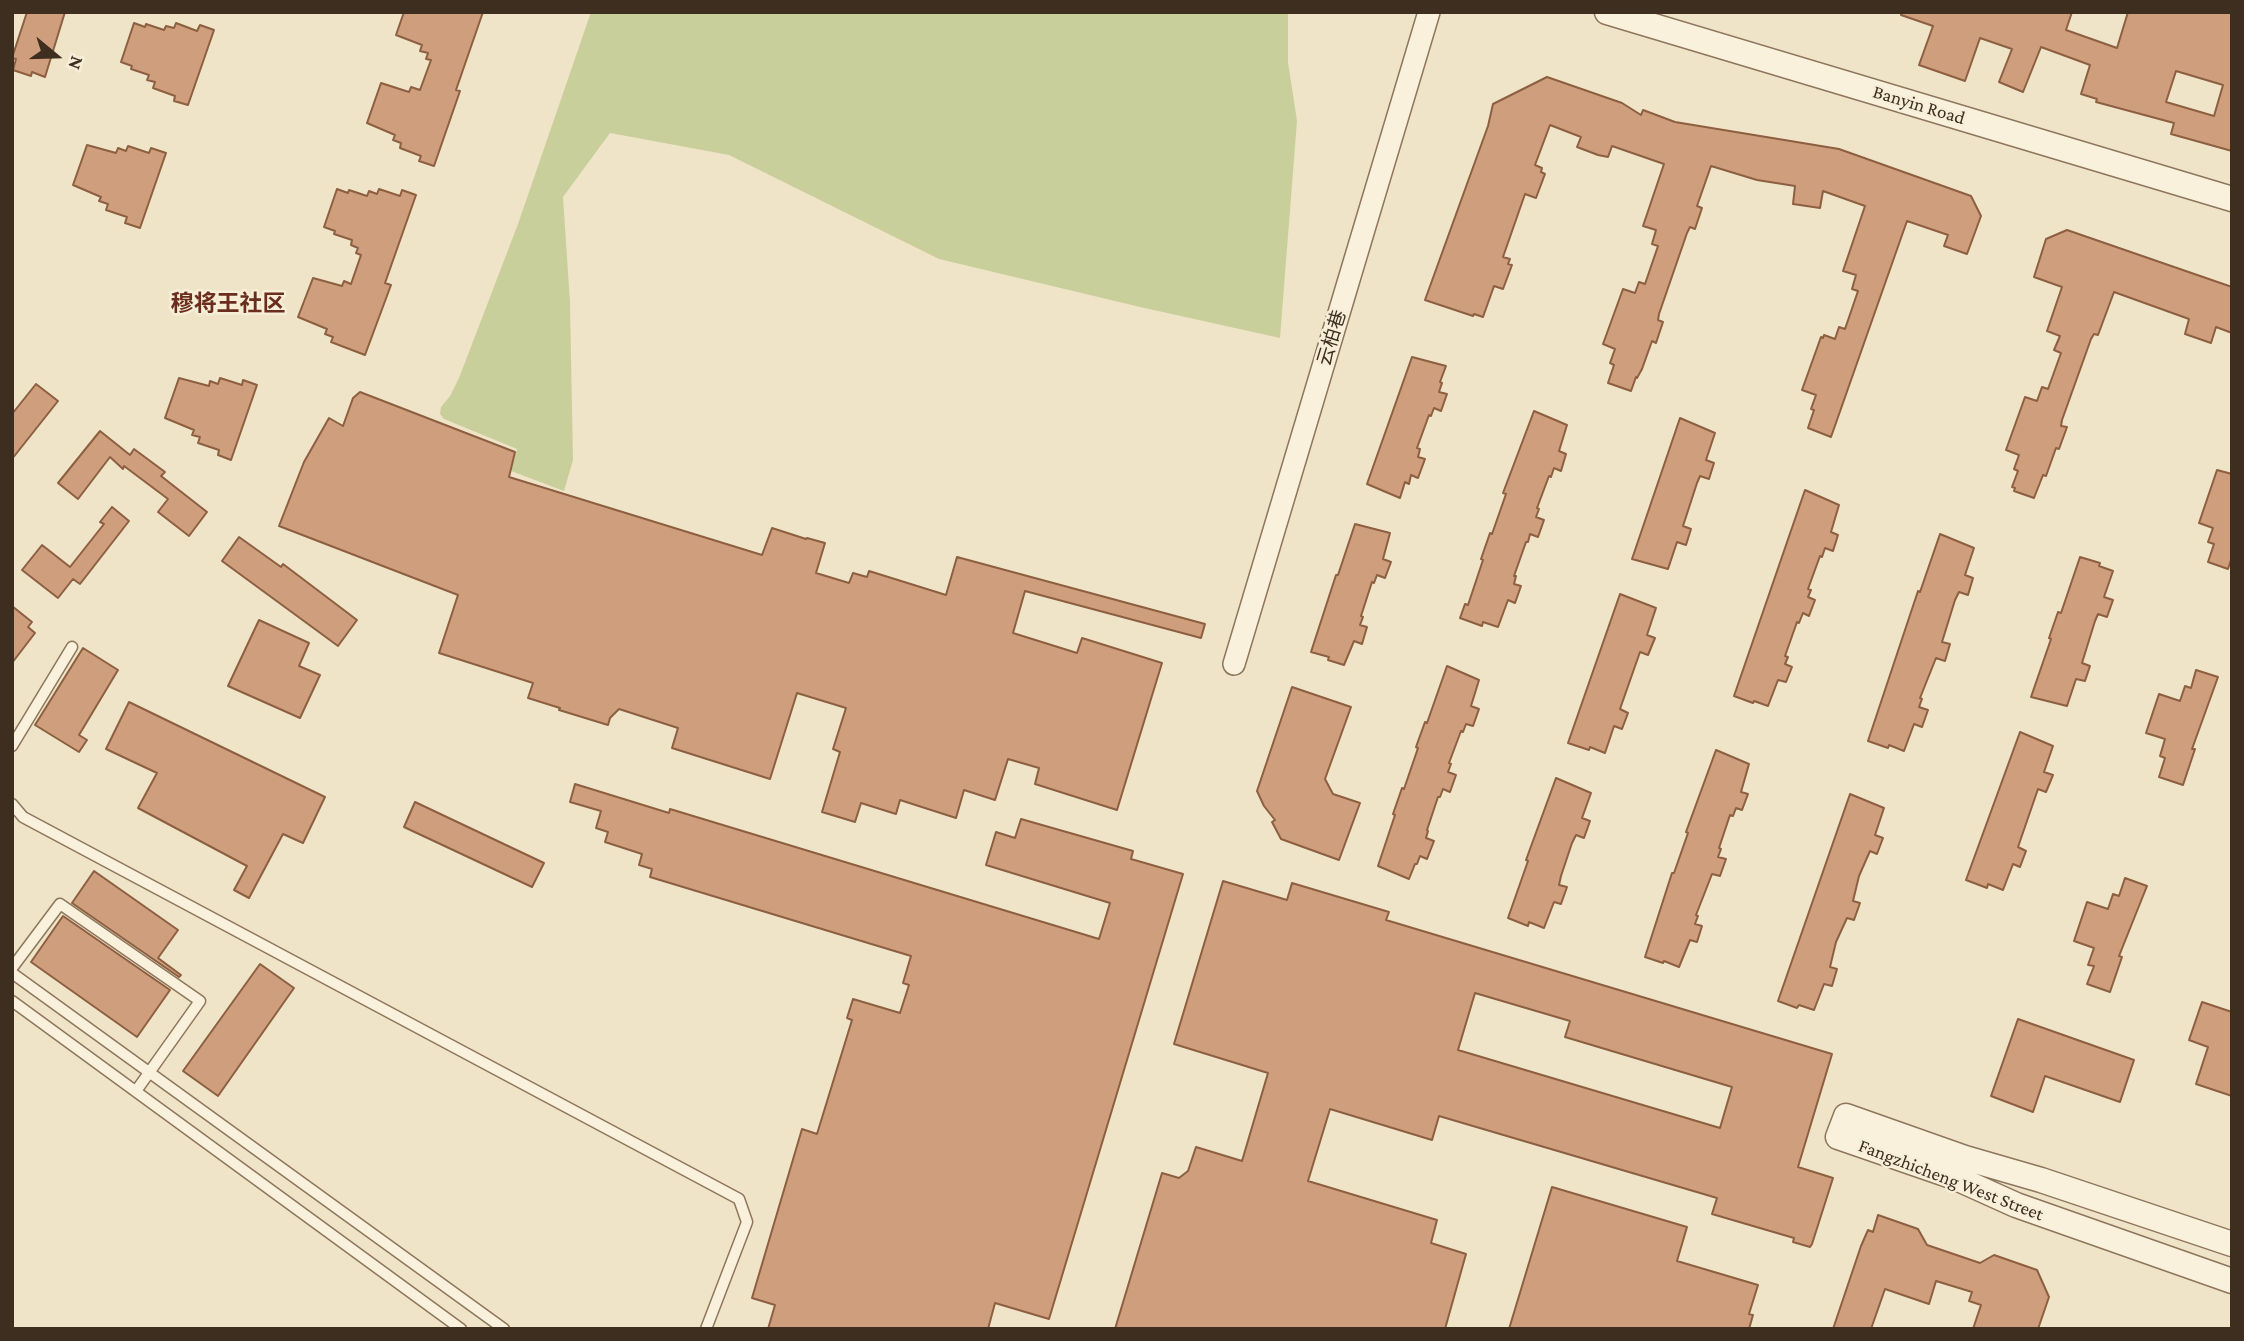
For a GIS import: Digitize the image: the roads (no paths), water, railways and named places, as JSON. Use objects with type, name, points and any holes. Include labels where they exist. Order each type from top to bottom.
[{"type":"street","name":"云柏巷","points":[[1234,664],[1429,12]]},
{"type":"street","name":"Banyin Road","points":[[1607,12],[2232,199]]},
{"type":"street","name":"Fangzhicheng West Street","points":[[2232,1244],[1965,1158],[1846,1116],[1838,1137],[1954,1177],[2016,1205],[2232,1281]]},
{"type":"lane","points":[[12,746],[72,648]]},
{"type":"lane","points":[[12,804],[23,817],[739,1199],[747,1222],[706,1329]]},
{"type":"lane","points":[[136,1091],[149,1072],[200,1001],[60,904],[12,970],[149,1072],[504,1329]]},
{"type":"lane","points":[[12,1001],[461,1329]]},
{"type":"district","name":"穆将王社区","points":[[228,304]]}]
